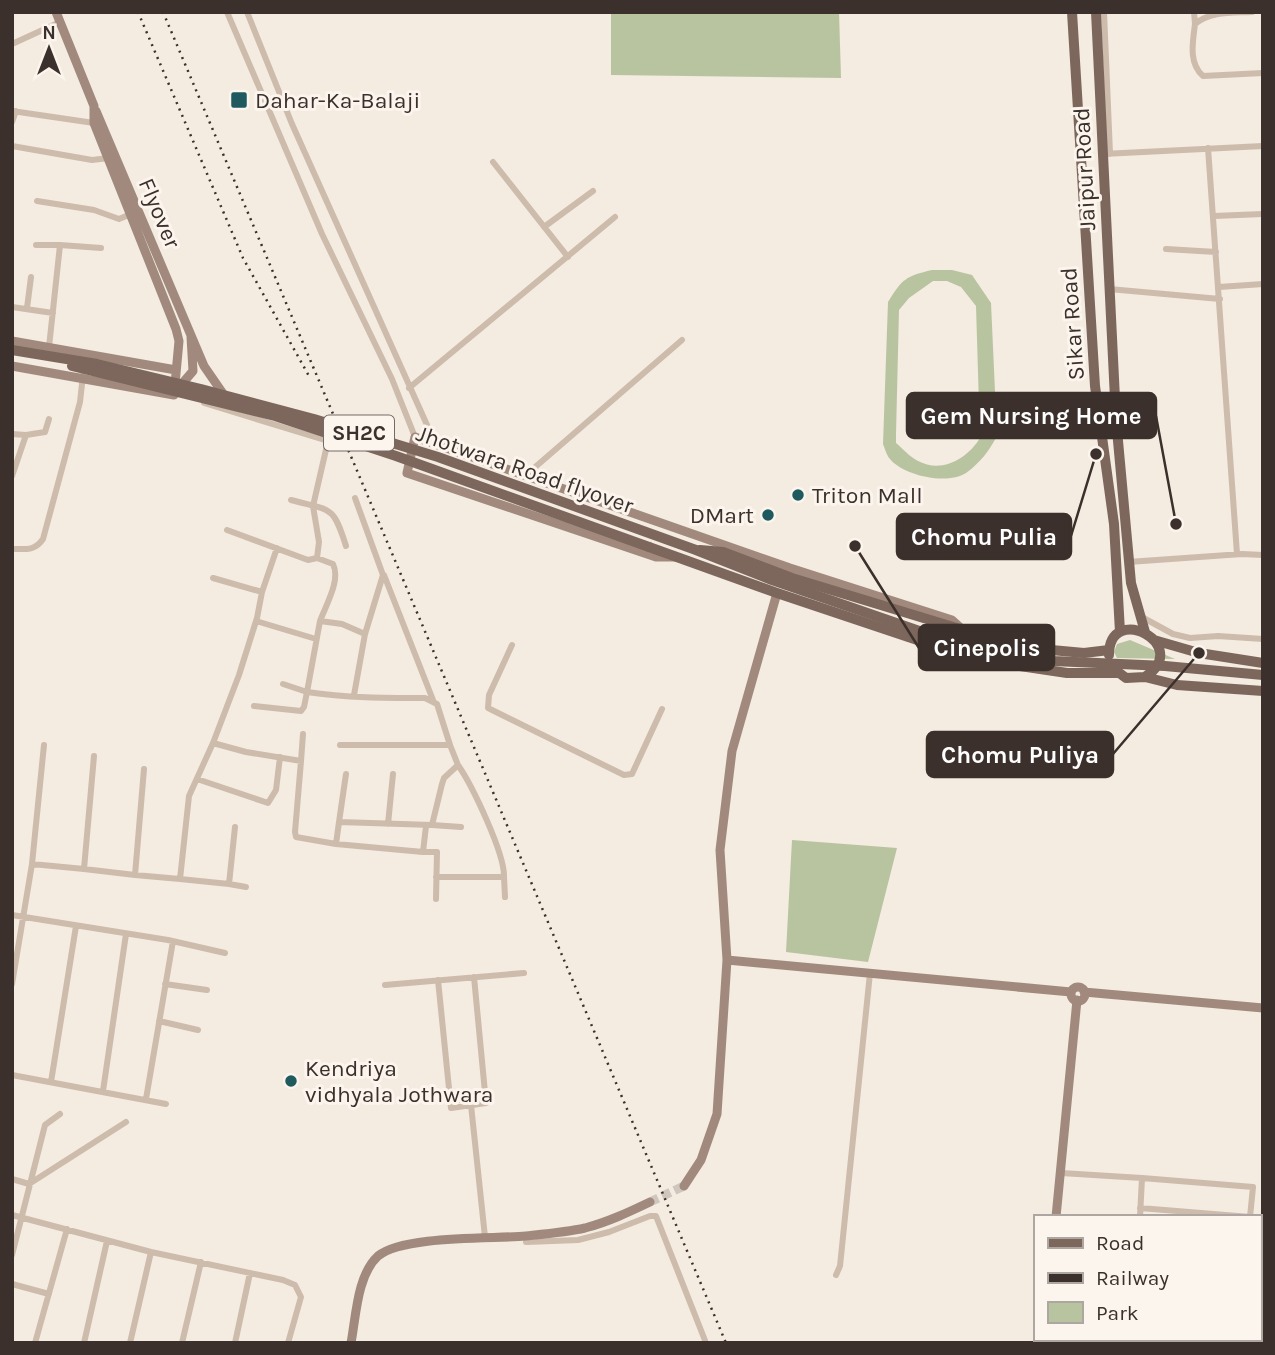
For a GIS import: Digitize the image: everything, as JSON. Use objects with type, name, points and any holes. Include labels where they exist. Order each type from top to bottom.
[{"type":"main road","name":"Sikar Road","points":[[1072,12],[1096,397],[1114,524],[1120,632]]},
{"type":"main road","name":"Jaipur Road","points":[[1096,12],[1107,154],[1109,289],[1116,419],[1128,562],[1139,615]]},
{"type":"main road","name":"Jhotwara Road flyover","points":[[12,350],[97,364],[223,395],[314,419],[438,457],[772,580],[954,643],[988,652],[1053,661],[1165,666],[1263,675]]},
{"type":"main road","name":"Jhotwara Road flyover","points":[[12,356],[104,373],[275,416],[396,456],[776,593],[974,659],[1068,673],[1118,673]]},
{"type":"main road","name":"Jhotwara Road flyover","points":[[696,550],[723,552],[792,578],[1019,647],[1084,653],[1109,650]]},
{"type":"main road","points":[[1139,615],[1145,632]]},
{"type":"main road","points":[[1145,677],[1156,669],[1160,662],[1160,650],[1145,632],[1133,629],[1120,632],[1112,639],[1109,650],[1111,666],[1126,678],[1145,677],[1177,685],[1263,691]]},
{"type":"main road","points":[[1154,640],[1199,653],[1263,663]]},
{"type":"street","points":[[56,12],[93,106],[94,123],[176,329],[179,341],[174,395]]},
{"type":"street","points":[[227,12],[338,271],[392,379],[415,437],[407,473],[656,558],[676,556]]},
{"type":"street","points":[[247,12],[292,124],[436,445]]},
{"type":"street","points":[[1104,12],[1107,154],[1263,146]]},
{"type":"street","points":[[1194,12],[1192,45],[1196,70],[1203,76],[1263,74]]},
{"type":"street","points":[[1195,24],[1202,17],[1215,14],[1252,12]]},
{"type":"street","points":[[12,44],[60,22]]},
{"type":"street","name":"Flyover","points":[[93,106],[204,366],[223,395]]},
{"type":"street","points":[[12,122],[14,111],[94,123]]},
{"type":"street","points":[[12,146],[92,160],[109,158]]},
{"type":"street","points":[[1208,148],[1237,554]]},
{"type":"street","points":[[493,162],[568,257]]},
{"type":"street","points":[[544,227],[593,191]]},
{"type":"street","points":[[37,201],[94,210],[119,219],[131,214]]},
{"type":"street","points":[[1214,216],[1263,214]]},
{"type":"street","points":[[409,388],[615,217]]},
{"type":"street","points":[[36,245],[101,248]]},
{"type":"street","points":[[49,347],[60,245]]},
{"type":"street","points":[[1166,249],[1216,252]]},
{"type":"street","points":[[27,309],[31,277]]},
{"type":"street","points":[[1219,287],[1263,284]]},
{"type":"street","points":[[1109,289],[1220,299]]},
{"type":"street","points":[[12,307],[53,313]]},
{"type":"street","name":"Flyover","points":[[181,385],[193,371],[191,335]]},
{"type":"street","points":[[526,475],[682,340]]},
{"type":"street","points":[[12,341],[176,370]]},
{"type":"street","points":[[12,549],[31,550],[39,546],[43,539],[80,402],[86,354]]},
{"type":"street","points":[[12,366],[174,395],[328,441],[313,506],[319,542],[317,558]]},
{"type":"street","points":[[392,379],[403,373]]},
{"type":"street","points":[[12,434],[45,432],[49,419]]},
{"type":"street","points":[[12,476],[26,435]]},
{"type":"street","points":[[415,437],[790,568],[951,620],[962,629]]},
{"type":"street","points":[[355,498],[383,575],[433,700],[437,704],[458,765],[470,782],[502,860],[505,897]]},
{"type":"street","points":[[291,500],[330,511],[336,516],[346,546]]},
{"type":"street","points":[[227,530],[308,560],[317,558],[333,564],[336,570],[320,621],[304,707],[301,711],[254,706]]},
{"type":"street","points":[[180,880],[189,796],[213,743],[239,674],[277,548]]},
{"type":"street","points":[[1128,562],[1237,554],[1263,555]]},
{"type":"street","points":[[354,695],[365,634],[382,586],[383,575]]},
{"type":"street","points":[[213,578],[262,592]]},
{"type":"street","points":[[684,1186],[701,1160],[717,1114],[727,960],[720,849],[732,751],[776,593]]},
{"type":"street","points":[[1139,615],[1173,634],[1190,638],[1218,636],[1263,639]]},
{"type":"street","points":[[256,621],[316,639]]},
{"type":"street","points":[[320,621],[342,624],[365,634]]},
{"type":"street","points":[[512,645],[489,695],[488,708],[624,775],[632,774],[663,709]]},
{"type":"street","points":[[283,684],[307,692],[338,697],[354,695],[433,700]]},
{"type":"street","points":[[303,734],[296,837],[336,844],[437,852],[436,899]]},
{"type":"street","points":[[213,743],[301,761]]},
{"type":"street","points":[[12,984],[32,864],[44,745]]},
{"type":"street","points":[[340,745],[450,745]]},
{"type":"street","points":[[84,869],[94,756]]},
{"type":"street","points":[[197,779],[268,803],[276,790],[279,757]]},
{"type":"street","points":[[423,852],[444,778],[458,765]]},
{"type":"street","points":[[135,875],[144,769]]},
{"type":"street","points":[[336,844],[346,774]]},
{"type":"street","points":[[388,824],[393,774]]},
{"type":"street","points":[[339,822],[461,827]]},
{"type":"street","points":[[229,884],[235,827]]},
{"type":"street","points":[[32,864],[246,887]]},
{"type":"street","points":[[436,877],[504,877]]},
{"type":"street","points":[[12,915],[173,941],[225,953]]},
{"type":"street","points":[[51,1082],[76,926]]},
{"type":"street","points":[[103,1091],[126,934]]},
{"type":"street","points":[[146,1098],[173,941]]},
{"type":"street","points":[[727,960],[870,973],[1083,998],[1084,992],[1263,1008]]},
{"type":"street","points":[[385,985],[524,973]]},
{"type":"street","points":[[836,1275],[840,1266],[870,973]]},
{"type":"street","points":[[438,980],[451,1108],[486,1103],[474,977]]},
{"type":"street","points":[[166,984],[207,990]]},
{"type":"street","points":[[1056,1215],[1074,996]]},
{"type":"street","points":[[159,1021],[198,1030]]},
{"type":"street","points":[[12,1075],[146,1098],[166,1104]]},
{"type":"street","points":[[450,1095],[471,1105]]},
{"type":"street","points":[[471,1105],[485,1237]]},
{"type":"street","points":[[12,1255],[45,1125],[60,1114]]},
{"type":"street","points":[[12,1179],[29,1184],[126,1122]]},
{"type":"street","points":[[1061,1173],[1253,1187],[1250,1215]]},
{"type":"street","points":[[1140,1215],[1142,1178]]},
{"type":"street","points":[[351,1343],[362,1286],[378,1257],[391,1249],[584,1228],[623,1215],[650,1202]]},
{"type":"street","points":[[1140,1208],[1226,1215]]},
{"type":"street","points":[[12,1215],[151,1252],[283,1280],[299,1289],[300,1297],[288,1343]]},
{"type":"street","points":[[526,1242],[578,1240],[656,1216],[706,1343]]},
{"type":"street","points":[[35,1343],[67,1229]]},
{"type":"street","points":[[84,1343],[107,1241]]},
{"type":"street","points":[[130,1343],[151,1252]]},
{"type":"street","points":[[182,1343],[201,1262]]},
{"type":"street","points":[[235,1343],[250,1273]]},
{"type":"street","points":[[12,1284],[49,1294]]},
{"type":"green space","points":[[611,12],[839,12],[841,78],[611,75]]},
{"type":"green space","points":[[952,270],[972,275],[991,303],[997,436],[984,456],[958,477],[926,477],[905,470],[890,459],[883,444],[888,302],[906,280],[923,272]],"holes":[[[933,281],[947,281],[961,287],[976,306],[980,438],[969,452],[954,462],[936,466],[918,461],[896,443],[899,310],[909,298]]]},
{"type":"green space","points":[[1130,640],[1175,659],[1117,658],[1114,652],[1117,644]]},
{"type":"green space","points":[[792,840],[897,848],[868,962],[786,952]]},
{"type":"tunnel","points":[[650,1202],[684,1186]]},
{"type":"railway","points":[[138,12],[243,258],[309,376]]},
{"type":"railway","points":[[163,12],[726,1343]]},
{"type":"place","name":"Dahar-Ka-Balaji","points":[[239,100]]},
{"type":"place","name":"Chomu Pulia","points":[[1096,454]]},
{"type":"place","name":"Triton Mall","points":[[798,495]]},
{"type":"place","name":"DMart","points":[[768,515]]},
{"type":"place","name":"Gem Nursing Home","points":[[1176,524]]},
{"type":"place","name":"Cinepolis","points":[[855,546]]},
{"type":"place","name":"Chomu Puliya","points":[[1199,653]]},
{"type":"place","name":"Kendriya vidhyala Jothwara","points":[[291,1081]]}]
